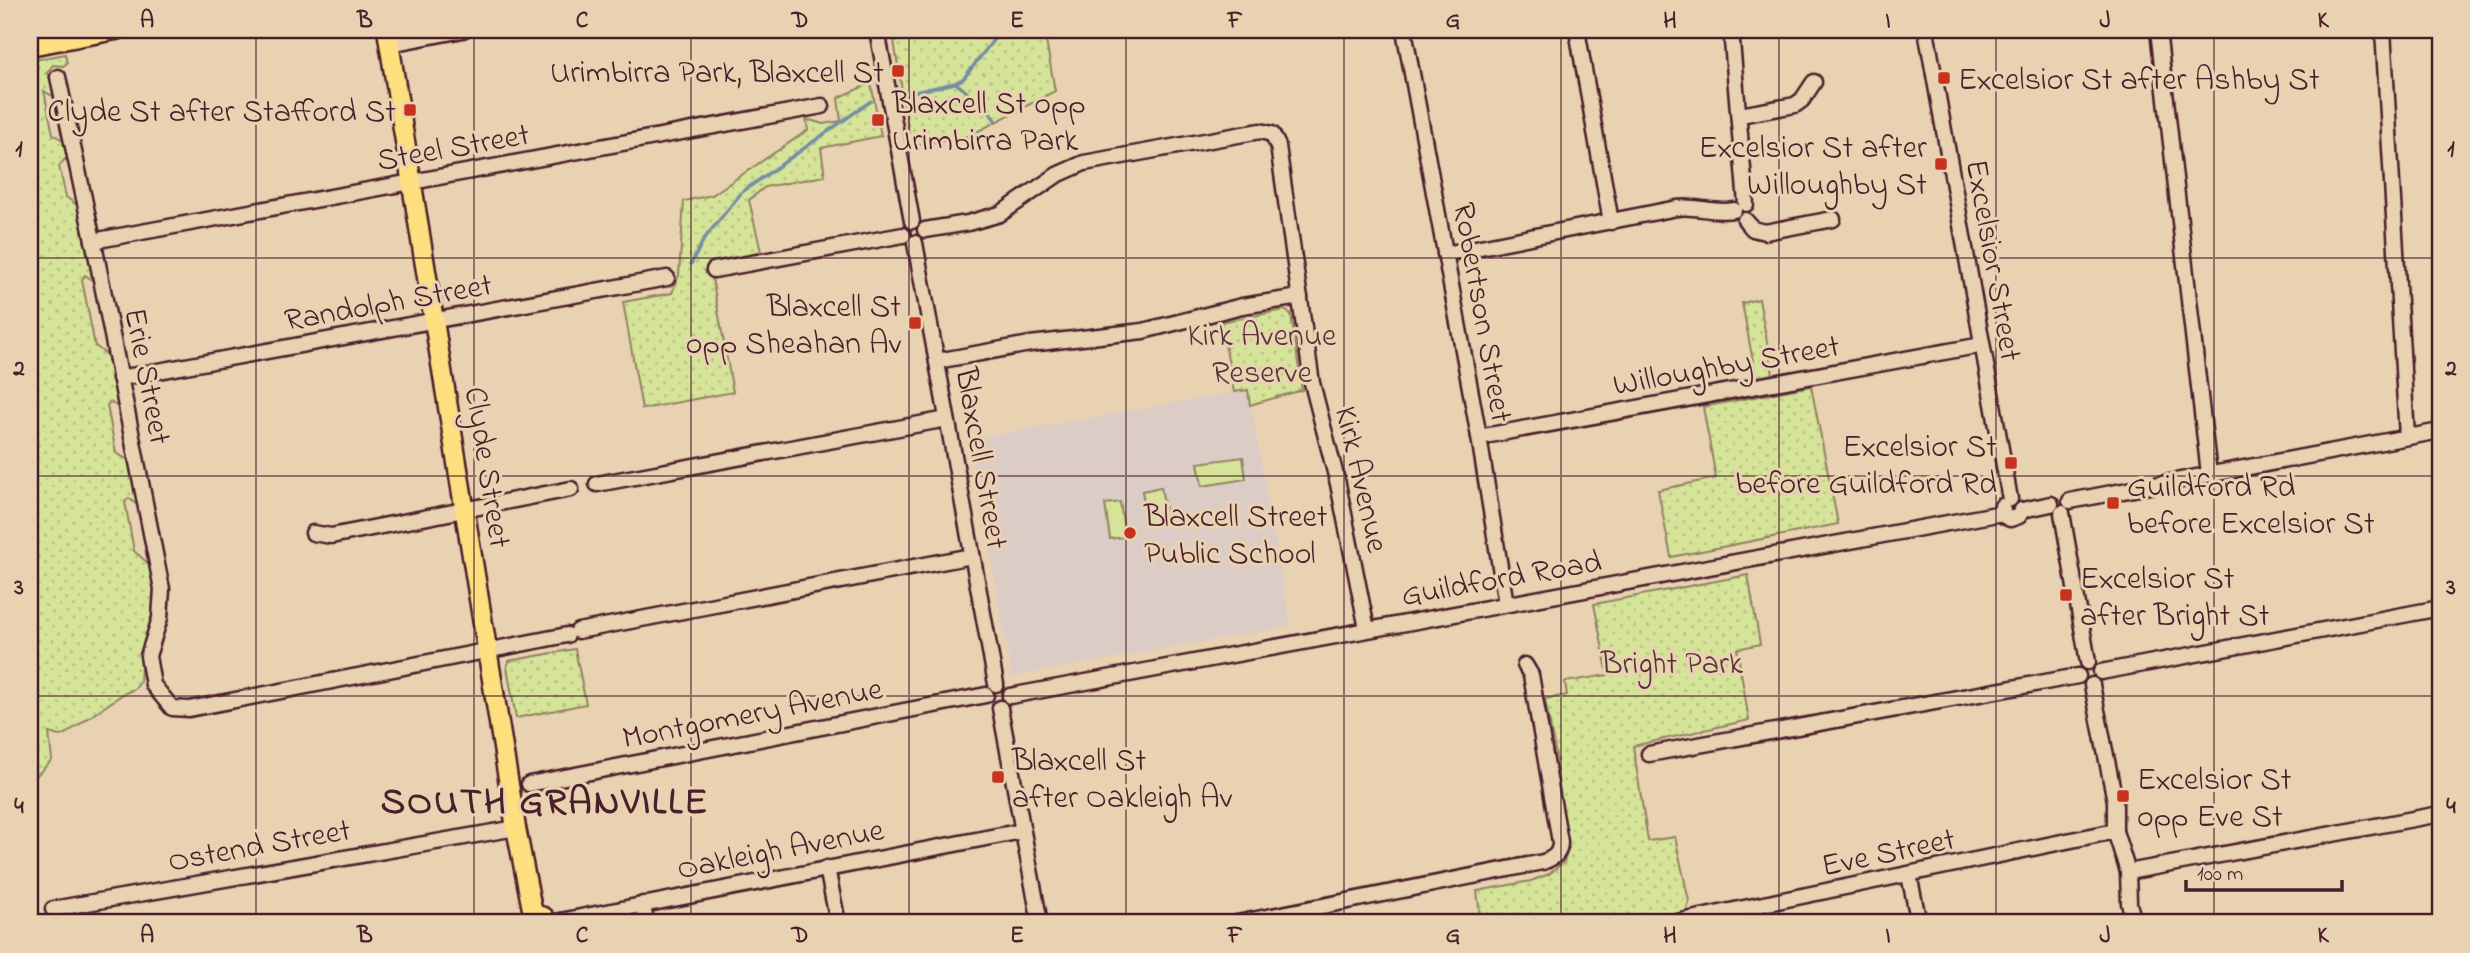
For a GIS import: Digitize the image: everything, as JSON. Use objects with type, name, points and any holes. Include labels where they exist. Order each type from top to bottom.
[{"type":"main road","points":[[30,46],[116,30]]},
{"type":"main road","name":"Clyde Street","points":[[389,37],[516,828],[538,921]]},
{"type":"street","points":[[389,37],[463,30]]},
{"type":"street","points":[[880,30],[912,221]]},
{"type":"street","name":"Robertson Street","points":[[1405,30],[1479,437],[1506,604]]},
{"type":"street","points":[[1577,30],[1611,222]]},
{"type":"street","points":[[1731,30],[1740,115],[1742,211],[1754,229],[1765,232],[1833,219]]},
{"type":"street","name":"Excelsior Street","points":[[1926,30],[1982,345],[2016,505]]},
{"type":"street","points":[[2158,30],[2209,474]]},
{"type":"street","points":[[2383,30],[2407,437]]},
{"type":"street","name":"Erie Street","points":[[58,76],[162,589],[160,618],[148,656],[153,685],[172,708],[189,709],[488,651]]},
{"type":"street","points":[[1740,115],[1795,105],[1802,100],[1814,82]]},
{"type":"street","name":"Steel Street","points":[[93,241],[822,106]]},
{"type":"street","name":"Kirk Avenue","points":[[925,230],[968,223],[1000,214],[1065,170],[1084,163],[1260,131],[1272,134],[1278,146],[1312,383],[1343,505],[1367,629]]},
{"type":"street","points":[[1445,254],[1684,207],[1723,212],[1742,211]]},
{"type":"street","points":[[714,270],[924,237],[922,224],[912,221]]},
{"type":"street","points":[[909,239],[905,226],[912,221]]},
{"type":"street","name":"Blaxcell Street","points":[[909,239],[937,361],[972,556],[991,690]]},
{"type":"street","name":"Randolph Street","points":[[120,378],[667,278]]},
{"type":"street","points":[[937,361],[1030,344],[1143,331],[1242,306],[1300,297]]},
{"type":"street","name":"Willoughby Street","points":[[1479,437],[1982,345]]},
{"type":"street","points":[[597,484],[947,419]]},
{"type":"street","points":[[2016,505],[2061,506],[2209,474],[2440,431]]},
{"type":"street","points":[[313,533],[331,536],[571,489]]},
{"type":"street","name":"Guildford Road","points":[[1010,696],[2002,513],[2013,519],[2019,516],[2016,505]]},
{"type":"street","points":[[2061,506],[2088,662]]},
{"type":"street","points":[[488,651],[972,556]]},
{"type":"street","points":[[2101,672],[2440,608]]},
{"type":"street","points":[[2088,662],[2097,664],[2101,672],[2099,680],[2092,685],[2083,683],[2078,676],[2080,666],[2088,662]]},
{"type":"street","points":[[1237,923],[1544,862],[1556,855],[1560,842],[1531,675],[1525,665]]},
{"type":"street","points":[[1650,754],[2078,676]]},
{"type":"street","points":[[1004,685],[1010,696],[1007,705],[1000,708],[991,706],[991,690],[1004,685]]},
{"type":"street","points":[[2092,685],[2115,801],[2115,831],[2129,872],[2129,903],[2134,923]]},
{"type":"street","name":"Montgomery Avenue","points":[[529,784],[991,690]]},
{"type":"street","points":[[1000,708],[1040,923]]},
{"type":"street","points":[[2129,872],[2440,814]]},
{"type":"street","name":"Ostend Street","points":[[53,909],[516,828]]},
{"type":"street","name":"Oakleigh Avenue","points":[[538,921],[643,904],[1022,831]]},
{"type":"street","name":"Eve Street","points":[[1672,923],[1739,917],[1909,875],[2115,831]]},
{"type":"street","points":[[827,868],[838,923]]},
{"type":"street","points":[[1909,875],[1919,923]]},
{"type":"street","points":[[643,904],[646,923]]},
{"type":"shaded area","name":"Blaxcell Street Public School","points":[[1248,390],[1291,626],[1012,677],[969,439]]},
{"type":"green space","points":[[955,30],[1044,30],[1055,91],[969,136],[911,146],[894,41]]},
{"type":"green space","points":[[65,54],[67,63],[63,66],[53,65],[47,73],[59,100],[44,91],[53,134],[67,143],[72,166],[65,159],[59,166],[66,197],[81,208],[95,282],[85,275],[82,280],[95,346],[109,356],[120,408],[110,402],[107,405],[116,453],[130,461],[137,505],[129,498],[125,502],[134,551],[149,564],[154,586],[152,622],[142,653],[140,682],[135,689],[123,694],[64,735],[49,733],[52,760],[30,782],[30,61]]},
{"type":"green space","points":[[871,83],[881,136],[821,148],[825,176],[765,187],[749,200],[762,256],[710,267],[733,392],[642,409],[623,302],[672,293],[679,275],[684,201],[712,195],[808,130],[806,119],[823,124],[841,121],[838,98]]},
{"type":"green space","points":[[1759,299],[1773,374],[1756,377],[1742,303]]},
{"type":"green space","name":"Kirk Avenue Reserve","points":[[1284,310],[1291,314],[1302,390],[1250,405],[1248,390],[1234,392],[1221,322]]},
{"type":"green space","points":[[1811,386],[1838,524],[1671,557],[1658,490],[1716,478],[1703,407]]},
{"type":"green space","points":[[1243,457],[1246,479],[1202,486],[1198,463]]},
{"type":"green space","points":[[1161,487],[1167,521],[1148,525],[1142,491]]},
{"type":"green space","points":[[1120,502],[1125,537],[1110,539],[1105,504]]},
{"type":"green space","name":"Bright Park","points":[[1748,575],[1760,644],[1737,649],[1749,720],[1633,746],[1648,841],[1675,837],[1689,901],[1684,923],[1481,923],[1477,891],[1531,881],[1549,874],[1564,862],[1569,848],[1552,764],[1557,761],[1545,699],[1567,695],[1565,682],[1608,675],[1594,604]]},
{"type":"green space","points":[[575,649],[586,704],[516,718],[507,667],[509,661]]},
{"type":"waterway","points":[[906,94],[955,83],[964,78],[1001,30]]},
{"type":"waterway","points":[[956,83],[988,110],[995,120]]},
{"type":"waterway","points":[[691,264],[704,239],[742,192],[871,101]]},
{"type":"place","name":"Urimbirra Park, Blaxcell St","points":[[898,71]]},
{"type":"place","name":"Excelsior St after Ashby St","points":[[1944,78]]},
{"type":"place","name":"Clyde St after Stafford St","points":[[410,110]]},
{"type":"place","name":"Blaxcell St opp Urimbirra Park","points":[[878,120]]},
{"type":"place","name":"Excelsior St after Willoughby St","points":[[1941,164]]},
{"type":"place","name":"Blaxcell St opp Sheahan Av","points":[[915,323]]},
{"type":"place","name":"Excelsior St before Guildford Rd","points":[[2011,463]]},
{"type":"place","name":"Guildford Rd before Excelsior St","points":[[2113,503]]},
{"type":"place","name":"Blaxcell Street Public School","points":[[1130,533]]},
{"type":"place","name":"Excelsior St after Bright St","points":[[2066,595]]},
{"type":"place","name":"Blaxcell St after Oakleigh Av","points":[[998,777]]},
{"type":"place","name":"Excelsior St opp Eve St","points":[[2123,796]]},
{"type":"district","name":"SOUTH GRANVILLE","points":[[545,800]]}]
